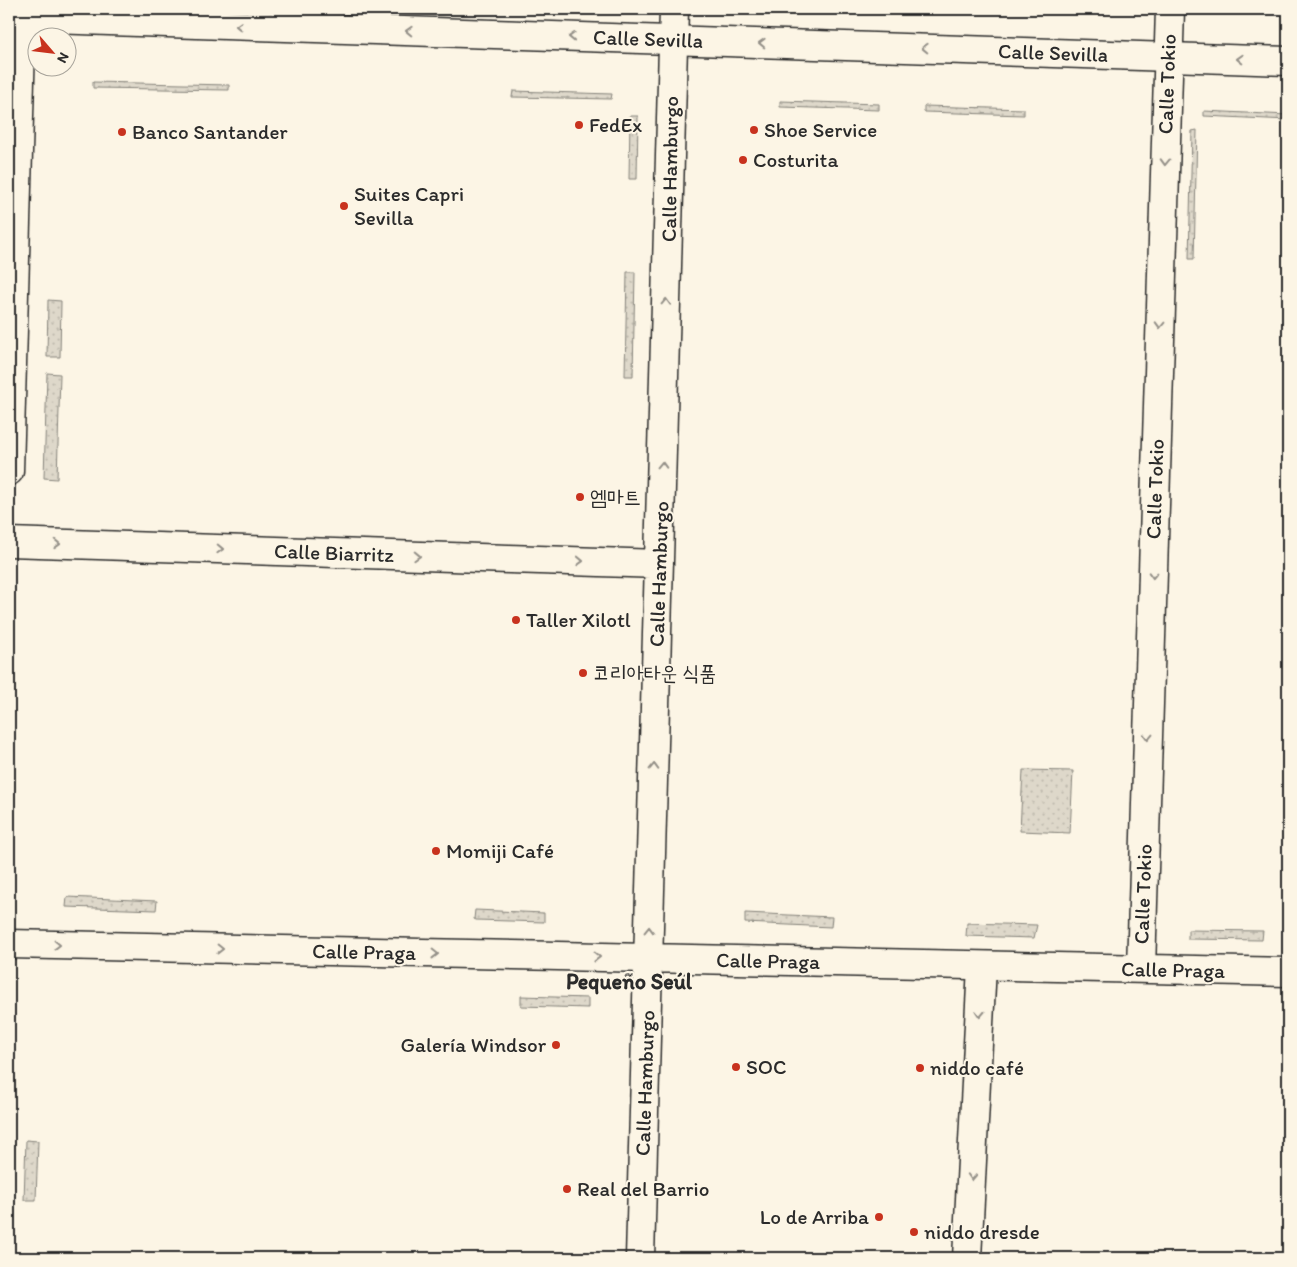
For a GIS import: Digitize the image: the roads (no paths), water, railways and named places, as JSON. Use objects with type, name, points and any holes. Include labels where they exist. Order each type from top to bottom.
[{"type":"street","name":"Calle Hamburgo","points":[[640,1258],[674,9]]},
{"type":"street","name":"Calle Tokio","points":[[1141,969],[1170,9]]},
{"type":"street","name":"Calle Sevilla","points":[[18,13],[673,40],[1288,61]]},
{"type":"street","points":[[9,472],[18,13]]},
{"type":"street","name":"Calle Biarritz","points":[[9,542],[659,564]]},
{"type":"street","name":"Calle Praga","points":[[9,944],[1288,972]]},
{"type":"street","points":[[967,1258],[982,966]]},
{"type":"place","name":"FedEx","points":[[579,125]]},
{"type":"place","name":"Shoe Service","points":[[754,130]]},
{"type":"place","name":"Banco Santander","points":[[122,132]]},
{"type":"place","name":"Costurita","points":[[743,160]]},
{"type":"place","name":"Suites Capri Sevilla","points":[[344,206]]},
{"type":"place","name":"엠마트","points":[[580,497]]},
{"type":"place","name":"Taller Xilotl","points":[[516,620]]},
{"type":"place","name":"코리아타운 식품","points":[[583,673]]},
{"type":"place","name":"Momiji Café","points":[[436,851]]},
{"type":"place","name":"Galería Windsor","points":[[556,1045]]},
{"type":"place","name":"SOC","points":[[736,1067]]},
{"type":"place","name":"niddo café","points":[[920,1068]]},
{"type":"place","name":"Real del Barrio","points":[[567,1189]]},
{"type":"place","name":"Lo de Arriba","points":[[879,1217]]},
{"type":"place","name":"niddo dresde","points":[[914,1232]]},
{"type":"district","name":"Pequeño Seúl","points":[[629,981]]}]
